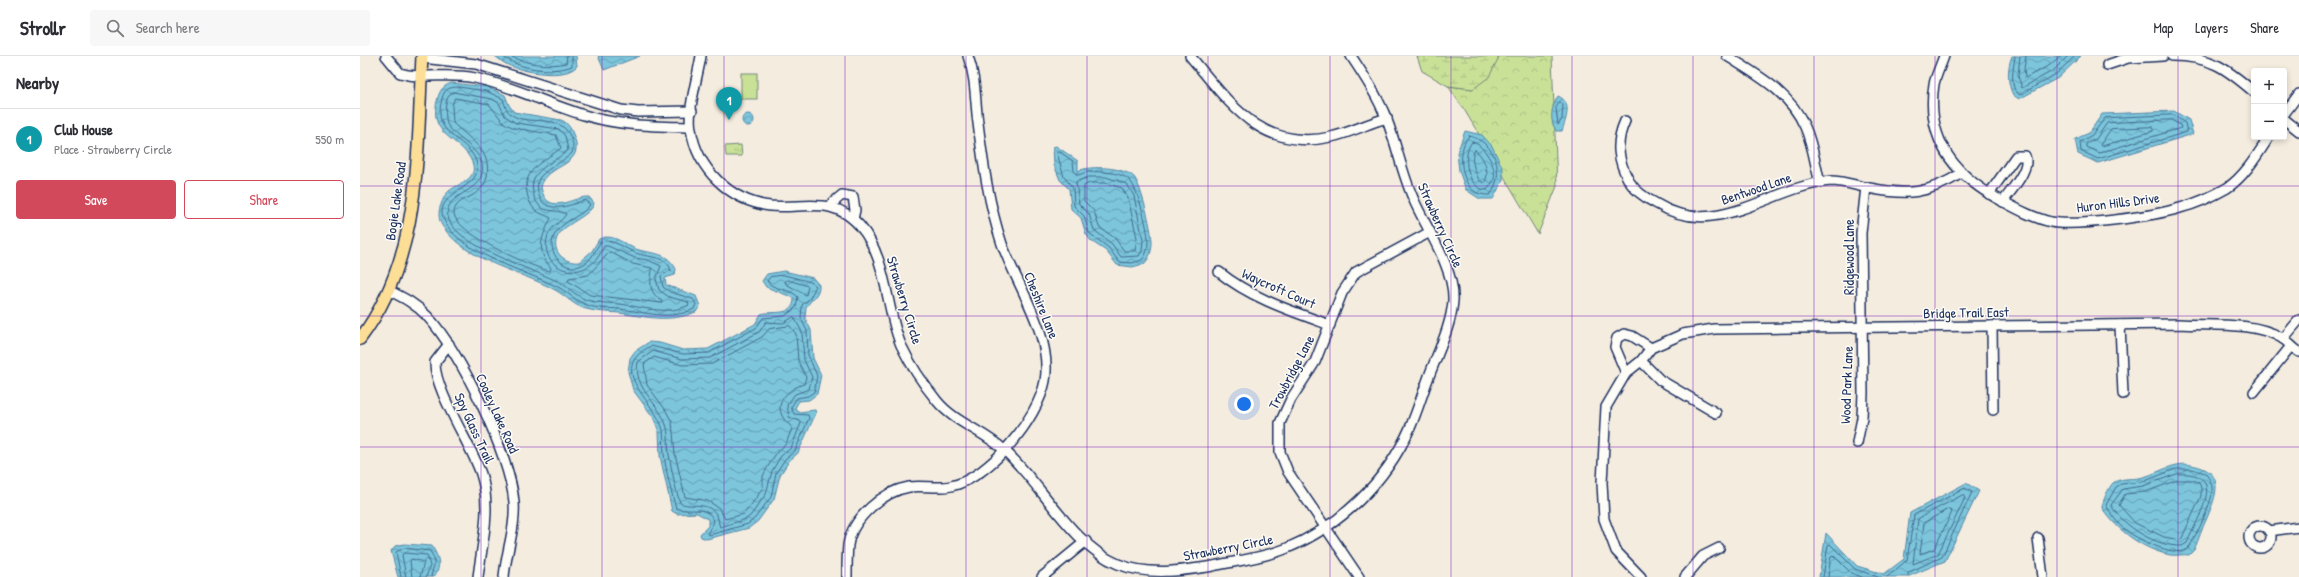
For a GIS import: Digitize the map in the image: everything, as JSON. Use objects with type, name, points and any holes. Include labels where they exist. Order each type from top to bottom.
[{"type":"main road","name":"Bogie Lake Road","points":[[360,339],[377,317],[390,291],[405,245],[411,217],[422,57]]},
{"type":"street","points":[[386,56],[400,73],[421,77],[447,75],[473,77],[498,83],[601,120],[636,126],[690,127]]},
{"type":"street","name":"Strawberry Circle","points":[[701,56],[690,127],[700,159],[727,191],[748,201],[771,206],[817,204],[829,206],[853,219],[870,240],[878,259],[902,346],[923,382],[939,404],[1004,450],[1086,541],[1100,553],[1118,564],[1168,574],[1259,557],[1283,550],[1307,539],[1341,517],[1375,485],[1395,456],[1410,427],[1446,331],[1453,300],[1450,283],[1430,232],[1405,179],[1386,118],[1375,93],[1351,56]]},
{"type":"street","name":"Cheshire Lane","points":[[847,577],[848,543],[853,532],[870,508],[901,489],[950,487],[966,482],[984,470],[1004,450],[1034,412],[1045,383],[1047,366],[1040,333],[1002,243],[987,187],[978,122],[976,91],[968,56]]},
{"type":"street","points":[[1190,56],[1238,112],[1248,121],[1277,135],[1315,139],[1333,136],[1386,118]]},
{"type":"street","points":[[1727,56],[1773,86],[1785,96],[1805,126],[1820,183]]},
{"type":"street","name":"Huron Hills Drive","points":[[1944,56],[1934,84],[1934,115],[1939,140],[1946,153],[1962,173],[1989,194],[2027,214],[2052,222],[2102,221],[2180,208],[2228,187],[2248,168],[2267,140]]},
{"type":"street","points":[[2106,65],[2128,58],[2163,56]]},
{"type":"street","points":[[2172,56],[2187,56],[2216,64],[2229,70],[2251,89]]},
{"type":"street","points":[[422,57],[476,64],[604,106],[638,112],[692,111]]},
{"type":"street","points":[[520,92],[525,80]]},
{"type":"street","points":[[2287,110],[2299,94]]},
{"type":"street","points":[[601,120],[604,106]]},
{"type":"street","name":"Bentwood Lane","points":[[1625,121],[1620,131],[1618,148],[1620,165],[1631,183],[1647,198],[1666,210],[1688,216],[1732,214],[1795,188],[1832,181],[1897,193],[1911,193],[1942,185],[1962,173]]},
{"type":"street","points":[[2287,121],[2299,131]]},
{"type":"street","points":[[1989,194],[2016,156],[2025,156],[2027,161],[2026,168],[2003,202]]},
{"type":"street","name":"Ridgewood Lane","points":[[1861,328],[1862,212],[1866,187]]},
{"type":"street","points":[[829,206],[842,196],[853,197],[855,210],[853,219]]},
{"type":"street","name":"Trowbridge Lane","points":[[1358,577],[1288,472],[1280,452],[1280,424],[1291,398],[1315,362],[1342,293],[1356,272],[1430,232]]},
{"type":"street","name":"Waycroft Court","points":[[1219,272],[1236,287],[1255,296],[1330,325]]},
{"type":"street","name":"Cooley Lake Road","points":[[390,291],[414,303],[428,316],[449,344],[474,390],[495,434],[506,466],[514,500],[513,525],[504,577]]},
{"type":"street","points":[[2282,339],[2299,320]]},
{"type":"street","points":[[2120,325],[2123,394]]},
{"type":"street","name":"Bridge Trail East","points":[[1641,577],[1616,551],[1604,519],[1602,483],[1606,407],[1626,373],[1641,361],[1652,348],[1683,334],[1714,329],[2120,325],[2242,326],[2264,331],[2282,339],[2299,352]]},
{"type":"street","points":[[1992,326],[1993,410]]},
{"type":"street","name":"Wood Park Lane","points":[[1856,443],[1862,418],[1863,393],[1861,328]]},
{"type":"street","points":[[1626,373],[1616,347],[1617,338],[1624,334],[1632,336],[1652,348]]},
{"type":"street","name":"Spy Glass Trail","points":[[449,344],[437,357],[435,370],[437,378],[482,475],[486,515],[478,577]]},
{"type":"street","points":[[2254,392],[2291,346]]},
{"type":"street","points":[[1641,361],[1660,380],[1716,413]]},
{"type":"street","points":[[2269,532],[2285,528],[2299,527]]},
{"type":"street","points":[[2038,538],[2043,577]]},
{"type":"street","points":[[1042,577],[1086,541]]},
{"type":"street","points":[[1685,577],[1703,556],[1719,548]]},
{"type":"green space","points":[[1417,56],[1498,56],[1498,59],[1489,77],[1473,89],[1448,86],[1422,71]]},
{"type":"green space","points":[[1498,56],[1552,56],[1557,186],[1538,234],[1465,111],[1448,86],[1473,89],[1498,59]]},
{"type":"green space","points":[[741,73],[757,73],[757,99],[741,99]]},
{"type":"green space","points":[[741,145],[742,156],[726,156],[725,146]]},
{"type":"water","points":[[495,56],[576,56],[577,66],[563,73],[554,74],[533,72],[515,68],[504,63]]},
{"type":"water","points":[[598,56],[640,56],[604,70]]},
{"type":"water","points":[[2012,56],[2081,56],[2058,78],[2019,99],[2013,95],[2009,81],[2010,61]]},
{"type":"water","points":[[452,83],[487,87],[505,95],[514,112],[561,120],[570,127],[576,145],[575,153],[571,159],[545,179],[541,187],[544,197],[549,202],[555,204],[583,197],[589,197],[594,203],[593,207],[585,215],[563,229],[560,233],[556,244],[559,254],[563,258],[573,262],[579,262],[592,251],[599,239],[604,237],[615,238],[639,250],[660,255],[669,259],[676,269],[675,275],[665,278],[666,285],[696,296],[700,306],[696,312],[677,317],[658,318],[586,309],[578,306],[559,292],[541,283],[480,257],[453,239],[441,223],[439,215],[440,207],[447,193],[470,177],[473,173],[473,168],[472,162],[467,153],[446,135],[437,121],[436,110],[439,94],[445,86]]},
{"type":"water","points":[[1558,96],[1566,102],[1567,107],[1562,131],[1556,131],[1552,122],[1552,109]]},
{"type":"water","points":[[2174,111],[2189,120],[2193,134],[2098,163],[2078,154],[2075,139],[2089,133],[2102,114]]},
{"type":"water","points":[[746,114],[750,114],[754,120],[750,126],[746,126],[742,122],[742,118]]},
{"type":"water","points":[[1465,131],[1482,135],[1492,146],[1503,169],[1503,180],[1493,199],[1480,199],[1466,190],[1459,171],[1457,153]]},
{"type":"water","points":[[1056,146],[1078,161],[1078,171],[1090,168],[1107,168],[1123,171],[1134,177],[1143,198],[1152,236],[1151,251],[1144,264],[1132,267],[1117,265],[1106,251],[1091,241],[1086,234],[1081,218],[1071,209],[1069,189],[1060,180],[1054,165],[1053,147]]},
{"type":"water","points":[[784,271],[813,278],[819,285],[817,294],[806,307],[805,318],[811,330],[813,358],[821,375],[817,394],[809,400],[799,401],[795,408],[798,412],[815,410],[816,413],[798,453],[789,461],[780,475],[774,499],[758,521],[749,528],[707,539],[701,537],[700,534],[708,526],[708,519],[697,513],[677,514],[672,511],[660,456],[659,432],[653,417],[633,390],[628,372],[630,358],[635,351],[649,342],[660,343],[683,350],[708,349],[755,324],[761,314],[786,311],[793,304],[794,298],[766,287],[762,281],[767,274]]},
{"type":"water","points":[[2184,464],[2197,466],[2206,470],[2212,475],[2215,481],[2216,489],[2215,497],[2196,546],[2189,555],[2170,555],[2140,544],[2115,524],[2102,508],[2108,491],[2112,484],[2116,481],[2145,477],[2172,466]]},
{"type":"water","points":[[1966,483],[1979,491],[1945,561],[1907,577],[1819,577],[1826,533],[1857,566],[1884,574],[1904,559],[1910,513]]},
{"type":"water","points":[[404,544],[432,546],[439,562],[438,569],[434,577],[398,577],[391,551],[395,546]]},
{"type":"place","name":"Club House","points":[[729,120]]}]
